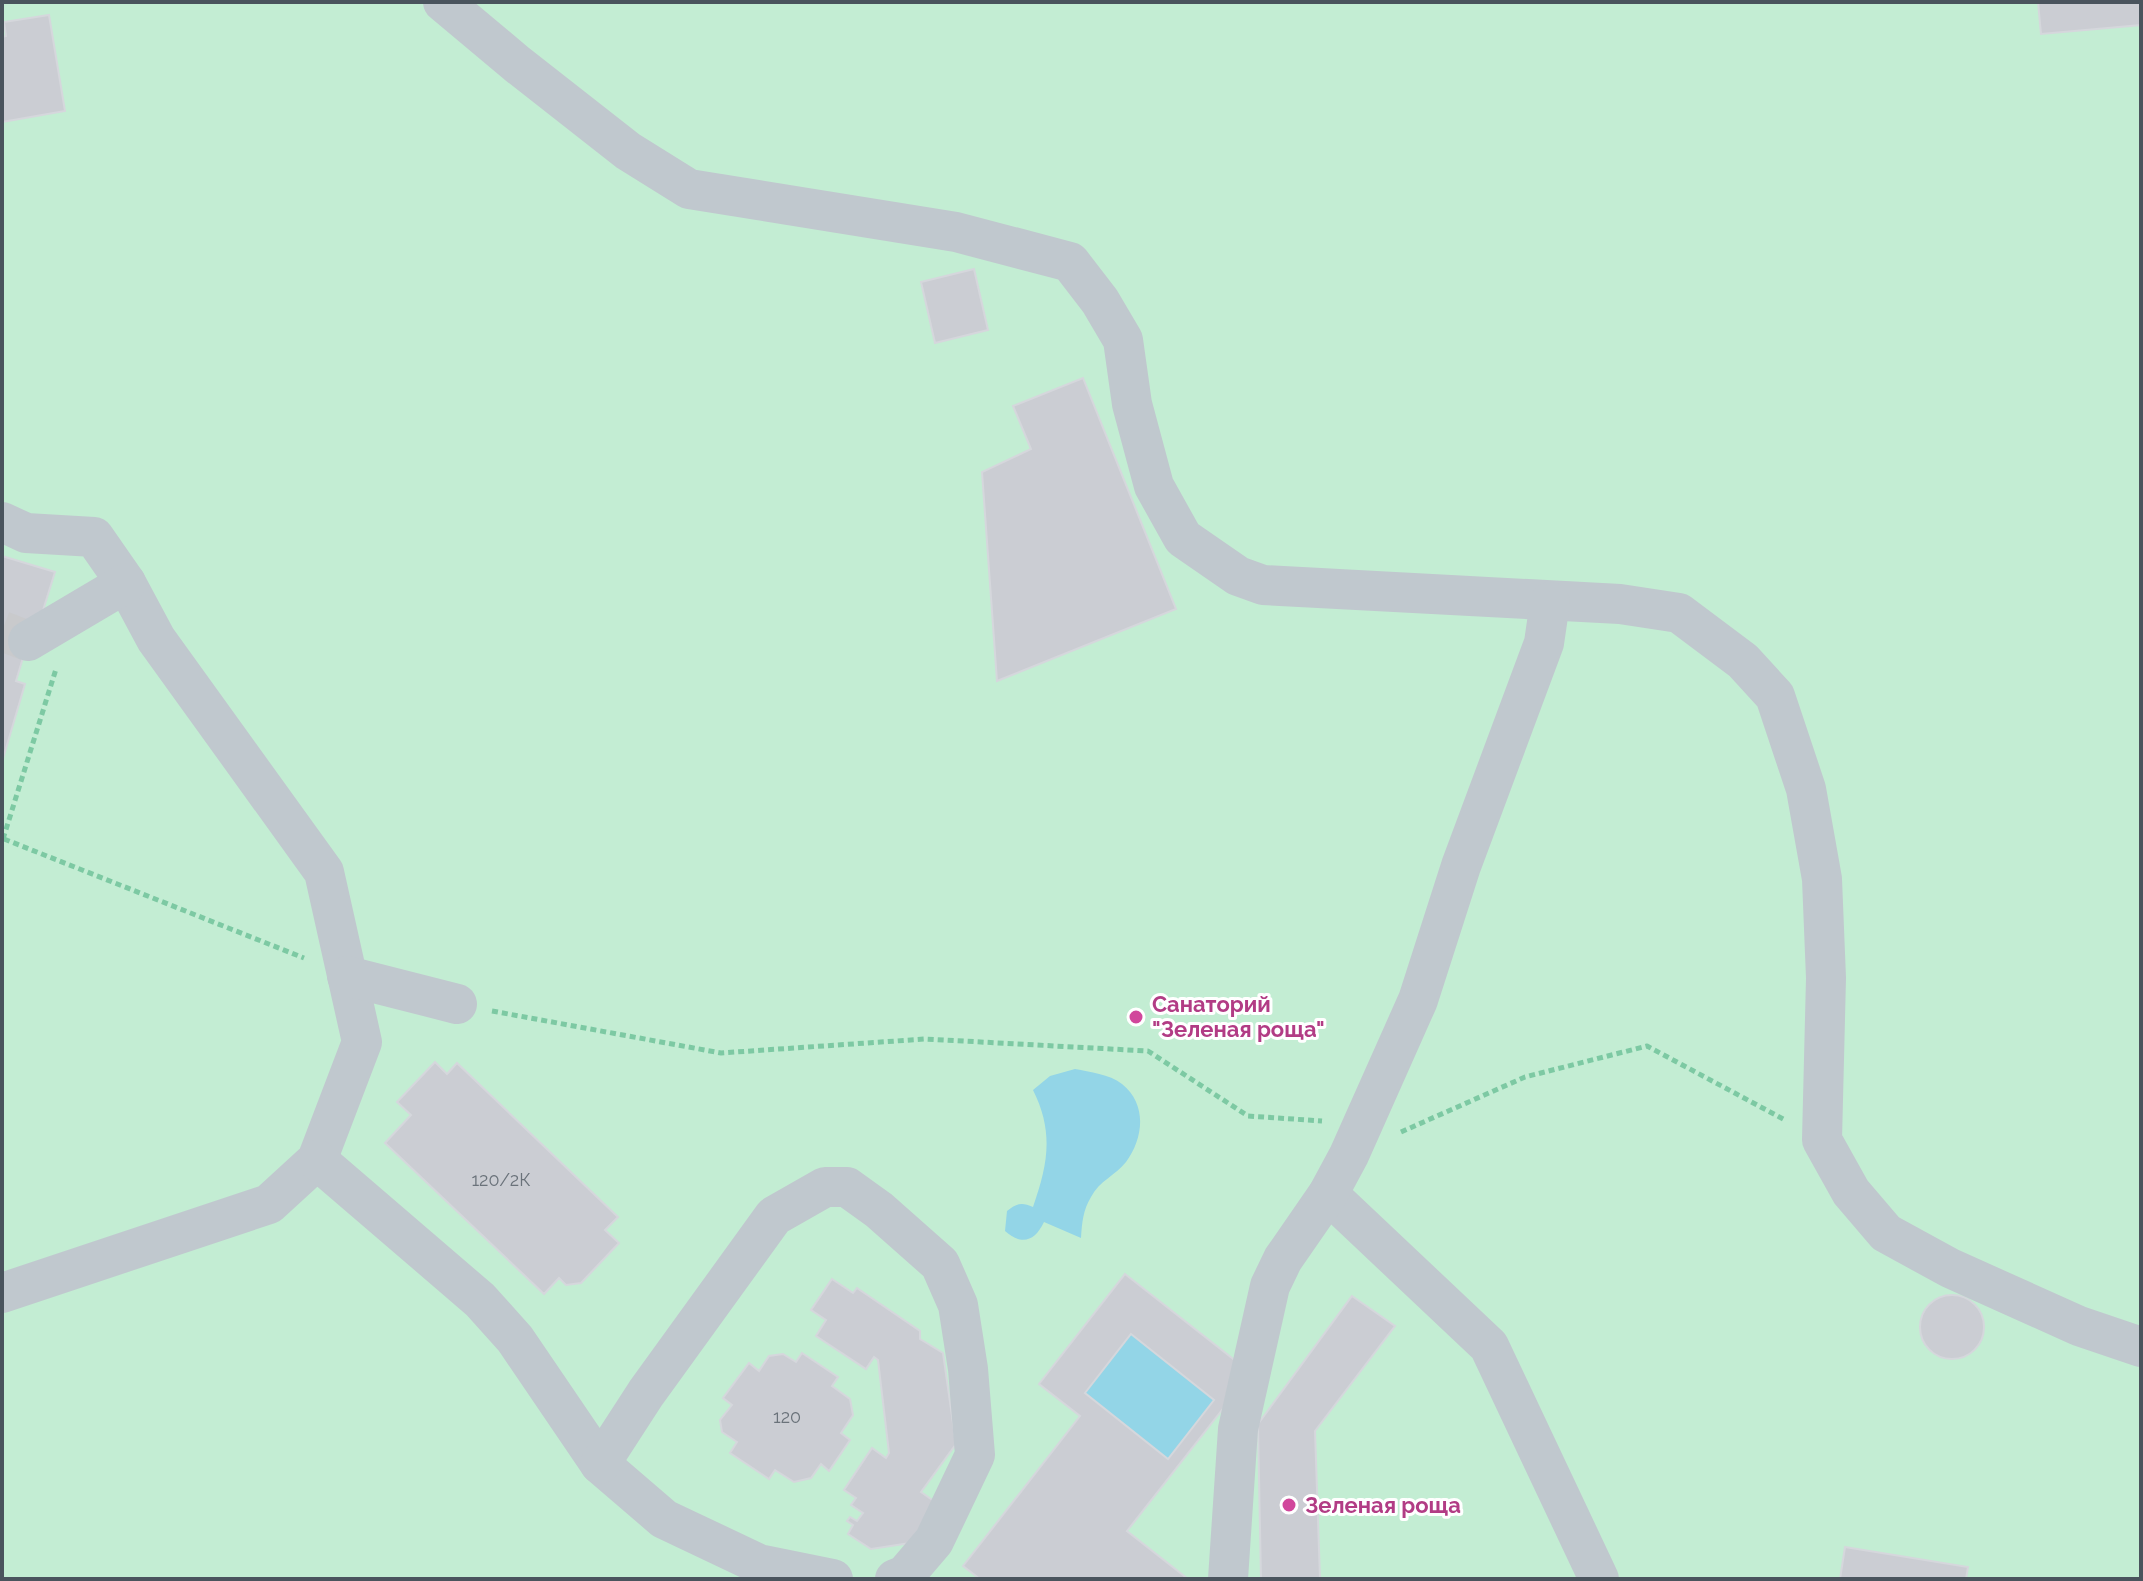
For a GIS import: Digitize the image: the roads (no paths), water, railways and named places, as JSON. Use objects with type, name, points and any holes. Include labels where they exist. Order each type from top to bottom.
[{"type":"lane","points":[[443,2],[628,151],[689,189],[956,232],[1070,262],[1100,301],[1123,340],[1132,404],[1154,486],[1183,538],[1238,576],[1263,585],[1620,604],[1679,613],[1743,661],[1775,696],[1806,789],[1822,879],[1826,978],[1822,1140],[1851,1192],[1886,1233],[1950,1268],[2079,1326],[2141,1347]]},
{"type":"lane","points":[[2,522],[26,533],[94,537],[126,583],[156,639],[324,872],[362,1042],[317,1160],[269,1204],[2,1293]]},
{"type":"lane","points":[[42,633],[126,583]]},
{"type":"lane","points":[[1228,1579],[1238,1429],[1270,1286],[1283,1259],[1328,1194],[1356,1140],[1418,1000],[1461,866],[1544,643],[1550,602]]},
{"type":"lane","points":[[347,976],[457,1004]]},
{"type":"lane","points":[[317,1160],[480,1300],[515,1339],[600,1464],[664,1519],[759,1564],[833,1579]]},
{"type":"lane","points":[[600,1464],[646,1393],[774,1216],[825,1187],[847,1187],[879,1210],[940,1264],[958,1305],[968,1369],[975,1455],[934,1541],[905,1575],[895,1579]]},
{"type":"lane","points":[[1328,1194],[1489,1346],[1599,1579]]},
{"type":"water","points":[[1075,1069],[1111,1078],[1130,1092],[1139,1112],[1136,1143],[1126,1162],[1091,1197],[1082,1222],[1081,1238],[1044,1222],[1032,1237],[1017,1239],[1005,1231],[1007,1211],[1020,1204],[1033,1207],[1045,1162],[1044,1120],[1033,1090],[1050,1076]]},
{"type":"water","points":[[1131,1334],[1214,1400],[1168,1459],[1085,1393]]},
{"type":"tunnel","points":[[2,631],[28,641]]},
{"type":"place","name":"Санаторий \"Зеленая роща\"","points":[[1136,1017]]},
{"type":"place","name":"Зеленая роща","points":[[1289,1505]]}]
